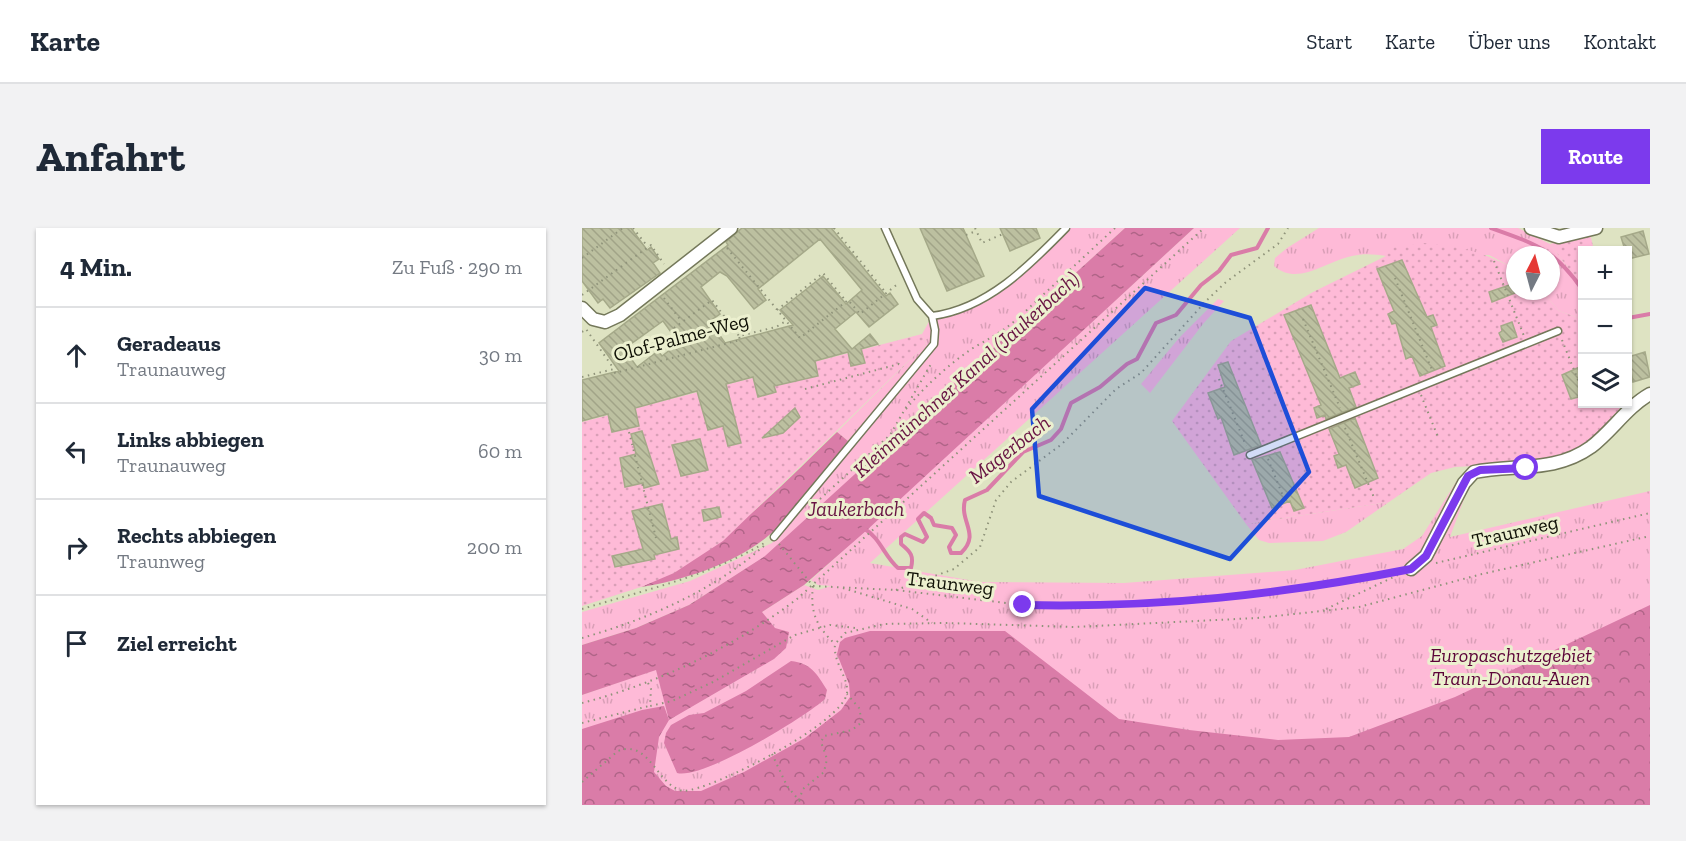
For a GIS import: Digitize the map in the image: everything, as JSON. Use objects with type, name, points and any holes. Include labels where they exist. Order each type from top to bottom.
[{"type":"street","points":[[582,308],[598,321],[612,320],[657,288],[731,228]]},
{"type":"street","points":[[1532,228],[1559,237],[1596,228]]},
{"type":"street","points":[[1411,569],[1426,556],[1464,483],[1474,472],[1543,466],[1577,455],[1592,446],[1650,394]]},
{"type":"lane","points":[[774,537],[934,344],[935,330],[932,316],[916,299],[885,228]]},
{"type":"lane","points":[[932,316],[961,309],[989,296],[1032,261],[1066,228]]},
{"type":"lane","points":[[1250,456],[1558,331]]},
{"type":"path","points":[[582,258],[623,228]]},
{"type":"path","points":[[633,228],[648,247]]},
{"type":"path","points":[[834,228],[886,293]]},
{"type":"path","points":[[902,413],[920,392],[950,366],[972,349],[1001,334],[1114,228]]},
{"type":"path","points":[[582,703],[653,681],[769,619],[813,586],[1204,228]]},
{"type":"path","points":[[896,590],[954,569],[980,547],[996,500],[1011,482],[1062,444],[1116,389],[1141,373],[1206,301],[1226,282],[1278,243],[1288,228]]},
{"type":"path","points":[[966,235],[975,229],[982,243],[1003,234]]},
{"type":"path","name":"Olof-Palme-Weg","points":[[720,239],[800,338],[846,301]]},
{"type":"path","points":[[582,295],[651,245],[673,275]]},
{"type":"path","points":[[1494,261],[1527,343]]},
{"type":"path","points":[[777,310],[823,273],[860,314],[907,277]]},
{"type":"path","points":[[1395,278],[1436,380]]},
{"type":"path","points":[[657,288],[682,322]]},
{"type":"path","points":[[674,328],[712,300],[739,336]]},
{"type":"path","points":[[1303,319],[1375,501]]},
{"type":"path","name":"Olof-Palme-Weg","points":[[582,377],[614,369],[615,373],[740,340],[739,336],[776,327],[786,321]]},
{"type":"path","points":[[582,332],[586,329],[614,369]]},
{"type":"path","points":[[1558,331],[1578,380]]},
{"type":"path","points":[[814,504],[890,435],[939,352],[934,344]]},
{"type":"path","points":[[805,389],[899,364],[911,371]]},
{"type":"path","points":[[1219,379],[1250,456]]},
{"type":"path","points":[[1418,387],[1438,437]]},
{"type":"path","points":[[629,432],[657,542]]},
{"type":"path","points":[[1264,450],[1285,501]]},
{"type":"path","name":"Traunweg","points":[[1434,564],[1650,513]]},
{"type":"path","points":[[582,723],[682,696],[755,660],[795,635],[830,625],[859,628],[932,623],[1075,627],[1257,618],[1386,601],[1482,574],[1650,536]]},
{"type":"path","points":[[774,537],[813,586],[812,612],[819,627],[835,644]]},
{"type":"path","points":[[582,609],[701,572],[774,537]]},
{"type":"path","points":[[582,638],[664,609],[720,578],[774,537]]},
{"type":"path","points":[[1324,610],[1411,569]]},
{"type":"path","name":"Traunweg","points":[[813,586],[896,590],[1023,605],[1155,605],[1249,596],[1411,569]]},
{"type":"path","points":[[841,587],[868,598],[912,609],[932,623]]},
{"type":"path","points":[[582,782],[618,751],[625,748],[644,754],[664,781],[683,791],[711,784],[772,754],[821,723],[840,705],[847,694],[847,686],[835,657],[835,644],[845,633],[859,628]]},
{"type":"path","points":[[648,683],[651,689],[650,706]]},
{"type":"path","points":[[799,800],[803,789],[824,772],[827,759],[821,742],[824,736],[852,730],[862,722],[859,708],[847,694]]},
{"type":"path","points":[[772,754],[787,786],[803,805]]},
{"type":"highlighted area","points":[[1145,288],[1250,318],[1309,472],[1230,559],[1039,496],[1032,409]]},
{"type":"green space","points":[[1070,228],[1125,228],[766,556],[689,605],[636,628],[582,645],[582,612],[690,581],[772,543],[885,403],[935,347],[938,335],[936,320],[986,302],[1013,282]]},
{"type":"green space","name":"Europaschutzgebiet Traun-Donau-Auen","points":[[1194,228],[1240,228],[870,563],[980,582],[1124,583],[1295,570],[1403,549],[1422,536],[1458,479],[1470,483],[1450,537],[1650,491],[1650,805],[582,805],[582,695],[656,669],[663,690],[762,612],[804,585],[818,590],[831,586],[818,585],[811,580]]},
{"type":"green space","points":[[1319,228],[1518,228],[1552,246],[1506,246],[1506,264],[1489,255],[1386,256],[1363,254],[1301,274],[1283,272],[1274,266],[1275,258]]},
{"type":"green space","points":[[1590,234],[1593,246],[1578,246],[1578,281],[1560,257],[1560,246],[1550,244]]},
{"type":"green space","points":[[1424,243],[1448,246],[1482,254],[1506,264],[1506,300],[1550,300],[1559,311],[1578,318],[1578,408],[1620,408],[1589,442],[1559,457],[1532,463],[1455,467],[1431,473],[1389,502],[1246,524],[1172,421],[1231,341],[1313,292],[1386,256],[1389,248]]},
{"type":"green space","points":[[1560,257],[1578,281],[1578,318],[1559,311],[1550,300],[1560,300]]},
{"type":"green space","points":[[1218,299],[1224,301],[1203,324],[1150,393],[1141,384],[1179,338]]},
{"type":"green space","points":[[930,320],[933,329],[930,346],[848,441],[837,432],[926,344],[922,334]]},
{"type":"green space","points":[[922,334],[926,344],[723,541],[674,573],[641,587],[582,606],[582,422]]},
{"type":"green space","points":[[837,432],[848,441],[791,515],[768,536],[724,563],[674,580],[641,587],[669,573],[721,538],[769,497]]},
{"type":"green space","points":[[1389,502],[1346,532],[1323,541],[1269,543],[1259,540],[1246,524]]},
{"type":"green space","points":[[1650,605],[1650,805],[582,805],[582,729],[642,710],[664,706],[669,720],[659,737],[654,772],[666,786],[675,791],[701,791],[744,772],[805,738],[841,710],[850,697],[849,684],[837,654],[840,642],[845,638],[870,631],[1005,631],[1119,719],[1278,740],[1349,737],[1455,697]]},
{"type":"water","name":"Jaukerbach","points":[[1125,228],[1194,228],[867,530],[804,585],[762,612],[775,628],[789,632],[786,648],[774,659],[669,720],[656,670],[582,695],[582,645],[636,628],[689,605],[765,556]]},
{"type":"water","points":[[791,661],[804,664],[816,674],[827,690],[825,699],[776,733],[729,758],[690,773],[677,773],[664,743],[671,725],[689,715],[704,713],[746,691]]},
{"type":"building","points":[[582,228],[631,228],[647,250],[651,247],[659,259],[653,263],[660,273],[610,308],[603,299],[598,303],[582,281]]},
{"type":"building","points":[[742,228],[834,228],[832,229],[886,296],[890,293],[898,304],[869,327],[856,312],[835,329],[852,349],[870,334],[878,344],[861,349],[865,363],[851,366],[848,352],[815,361],[818,376],[774,386],[776,392],[758,397],[753,377],[726,384],[741,443],[728,446],[723,426],[708,430],[697,391],[635,408],[639,426],[612,432],[608,414],[582,421],[582,380],[619,371],[599,343],[728,245],[726,242]],"holes":[[[820,239],[862,290],[846,304],[823,276],[780,310],[793,325],[725,343],[710,321],[720,314],[701,287],[720,272],[727,276],[754,309],[766,300],[758,289]],[[663,321],[679,343],[662,356],[658,351],[637,367],[624,349]]]},
{"type":"building","points":[[920,228],[963,228],[984,276],[947,291]]},
{"type":"building","points":[[1000,228],[1036,228],[1040,238],[1010,251]]},
{"type":"building","points":[[1643,231],[1649,254],[1632,258],[1632,246],[1624,246],[1621,237]]},
{"type":"building","points":[[1402,260],[1427,317],[1433,315],[1437,325],[1431,327],[1445,366],[1420,376],[1412,356],[1406,359],[1396,323],[1392,324],[1388,314],[1394,311],[1377,269]]},
{"type":"building","points":[[1506,286],[1506,297],[1492,302],[1489,292]]},
{"type":"building","points":[[1311,305],[1340,378],[1355,372],[1360,384],[1349,388],[1356,407],[1326,419],[1325,415],[1317,418],[1314,408],[1321,405],[1284,315]]},
{"type":"building","points":[[1512,322],[1517,337],[1503,342],[1499,333],[1502,331],[1501,326]]},
{"type":"building","points":[[1645,352],[1650,377],[1633,382],[1632,356]]},
{"type":"building","points":[[1228,362],[1261,445],[1234,455],[1221,417],[1218,419],[1208,393],[1225,387],[1218,365]]},
{"type":"building","points":[[1578,368],[1578,397],[1571,399],[1562,375]]},
{"type":"building","points":[[795,408],[800,417],[783,433],[762,438]]},
{"type":"building","points":[[1355,418],[1378,478],[1355,488],[1346,465],[1338,468],[1334,456],[1339,454],[1329,429]]},
{"type":"building","points":[[642,431],[659,484],[644,488],[643,483],[625,487],[620,458],[636,454],[631,434]]},
{"type":"building","points":[[700,439],[708,470],[681,476],[672,445]]},
{"type":"building","points":[[1280,452],[1304,508],[1294,511],[1290,501],[1272,508],[1252,460]]},
{"type":"building","points":[[662,504],[671,539],[677,537],[679,549],[654,555],[655,559],[615,567],[612,556],[643,549],[632,511]]},
{"type":"building","points":[[719,507],[721,517],[704,521],[702,510]]},
{"type":"waterway","name":"Magerbach","points":[[863,528],[874,536],[898,568],[911,568],[912,564],[911,554],[901,544],[901,537],[905,534],[923,542],[927,537],[918,519],[924,513],[931,518],[934,525],[952,528],[956,535],[949,547],[951,553],[961,553],[969,540],[965,500],[987,490],[1023,452],[1051,440],[1061,429],[1071,403],[1100,387],[1127,364],[1137,359],[1156,323],[1176,315],[1201,285],[1219,271],[1231,255],[1257,248],[1268,228]]},
{"type":"waterway","name":"Magerbach","points":[[1491,228],[1532,244],[1553,256],[1578,284]]},
{"type":"waterway","name":"Magerbach","points":[[1632,317],[1650,314]]},
{"type":"route","points":[[1023,605],[1155,605],[1249,596],[1334,584],[1411,569],[1426,556],[1468,476],[1480,470],[1526,468]]},
{"type":"water label","name":"Kleinmünchner Kanal (Jaukerbach)","points":[[966,374]]}]
